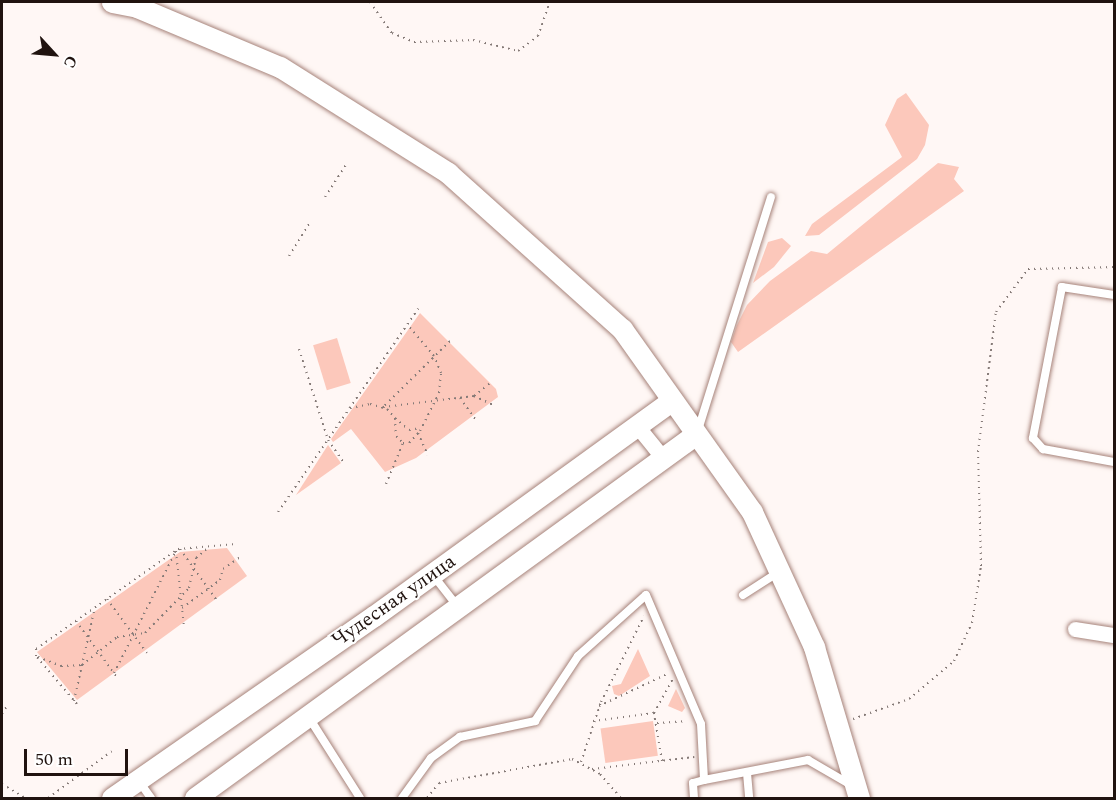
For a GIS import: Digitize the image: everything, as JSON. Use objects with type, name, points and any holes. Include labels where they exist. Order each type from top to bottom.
[{"type":"street","points":[[112,2],[137,7],[280,67],[448,173],[622,329],[752,512],[814,648],[839,724],[858,794]]},
{"type":"street","name":"Чудесная улица","points":[[112,798],[432,574],[638,427],[672,400]]},
{"type":"street","points":[[638,427],[663,458]]},
{"type":"street","name":"Чудесная улица","points":[[195,798],[696,434]]},
{"type":"street","points":[[1075,629],[1114,635]]},
{"type":"lane","points":[[696,434],[771,197]]},
{"type":"lane","points":[[1114,296],[1062,287],[1034,438],[1043,449],[1114,462]]},
{"type":"lane","points":[[743,595],[779,571]]},
{"type":"lane","points":[[432,574],[458,607]]},
{"type":"lane","points":[[402,798],[431,758],[460,737],[535,721],[579,656],[646,596],[699,720],[704,780]]},
{"type":"lane","points":[[308,716],[360,798]]},
{"type":"lane","points":[[694,798],[693,783],[808,760],[858,794]]},
{"type":"lane","points":[[747,772],[749,798]]},
{"type":"lane","points":[[138,780],[151,798]]},
{"type":"path","points":[[370,2],[392,33],[414,42],[473,40],[518,51],[538,36],[550,2]]},
{"type":"path","points":[[326,197],[346,165]]},
{"type":"path","points":[[289,256],[310,222]]},
{"type":"path","points":[[839,724],[909,699],[954,661],[972,623],[981,566],[978,452],[996,312],[1028,269],[1114,267]]},
{"type":"path","points":[[278,512],[418,309]]},
{"type":"path","points":[[386,484],[403,443],[418,433],[435,401],[441,377],[434,356],[407,324]]},
{"type":"path","points":[[383,407],[450,341]]},
{"type":"path","points":[[299,349],[328,440],[345,463]]},
{"type":"path","points":[[350,408],[383,407],[474,396],[491,382]]},
{"type":"path","points":[[474,396],[495,406]]},
{"type":"path","points":[[459,398],[476,420]]},
{"type":"path","points":[[383,407],[409,430],[422,426]]},
{"type":"path","points":[[395,418],[396,436],[403,443]]},
{"type":"path","points":[[418,433],[428,455]]},
{"type":"path","points":[[77,704],[38,657],[37,648],[178,550],[236,544]]},
{"type":"path","points":[[38,657],[61,666],[82,665],[97,650],[117,637],[133,635],[149,629],[191,584],[197,556],[212,546]]},
{"type":"path","points":[[178,550],[218,602]]},
{"type":"path","points":[[178,550],[184,627]]},
{"type":"path","points":[[76,621],[115,675],[133,635],[178,550]]},
{"type":"path","points":[[182,608],[222,578],[223,569],[240,557]]},
{"type":"path","points":[[107,599],[147,654]]},
{"type":"path","points":[[581,762],[599,706],[649,604]]},
{"type":"path","points":[[74,701],[95,607]]},
{"type":"path","points":[[599,706],[677,669]]},
{"type":"path","points":[[662,761],[654,713],[677,669]]},
{"type":"path","points":[[2,714],[7,706]]},
{"type":"path","points":[[593,721],[654,713]]},
{"type":"path","points":[[656,723],[699,720]]},
{"type":"path","points":[[48,798],[112,752]]},
{"type":"path","points":[[592,769],[702,756]]},
{"type":"path","points":[[427,798],[439,783],[572,759],[592,769],[621,798]]},
{"type":"path","points":[[2,784],[26,798]]},
{"type":"shaded area","points":[[906,93],[929,125],[925,145],[917,159],[819,235],[805,236],[812,224],[902,157],[885,125],[897,99]]},
{"type":"shaded area","points":[[938,163],[959,167],[954,179],[964,191],[738,352],[731,342],[737,325],[747,305],[770,281],[811,251],[827,254]]},
{"type":"shaded area","points":[[782,238],[791,246],[774,267],[753,283],[768,242]]},
{"type":"shaded area","points":[[420,313],[496,389],[498,397],[416,458],[385,472],[351,429],[333,442],[331,439]]},
{"type":"shaded area","points":[[337,338],[351,383],[327,390],[313,345]]},
{"type":"shaded area","points":[[328,445],[341,463],[296,495]]},
{"type":"shaded area","points":[[227,548],[247,576],[77,700],[37,652],[180,552]]},
{"type":"shaded area","points":[[638,649],[650,676],[619,696],[614,694],[612,686],[621,684]]},
{"type":"shaded area","points":[[676,689],[685,708],[682,712],[668,706]]},
{"type":"shaded area","points":[[653,721],[658,756],[605,763],[601,728]]}]
